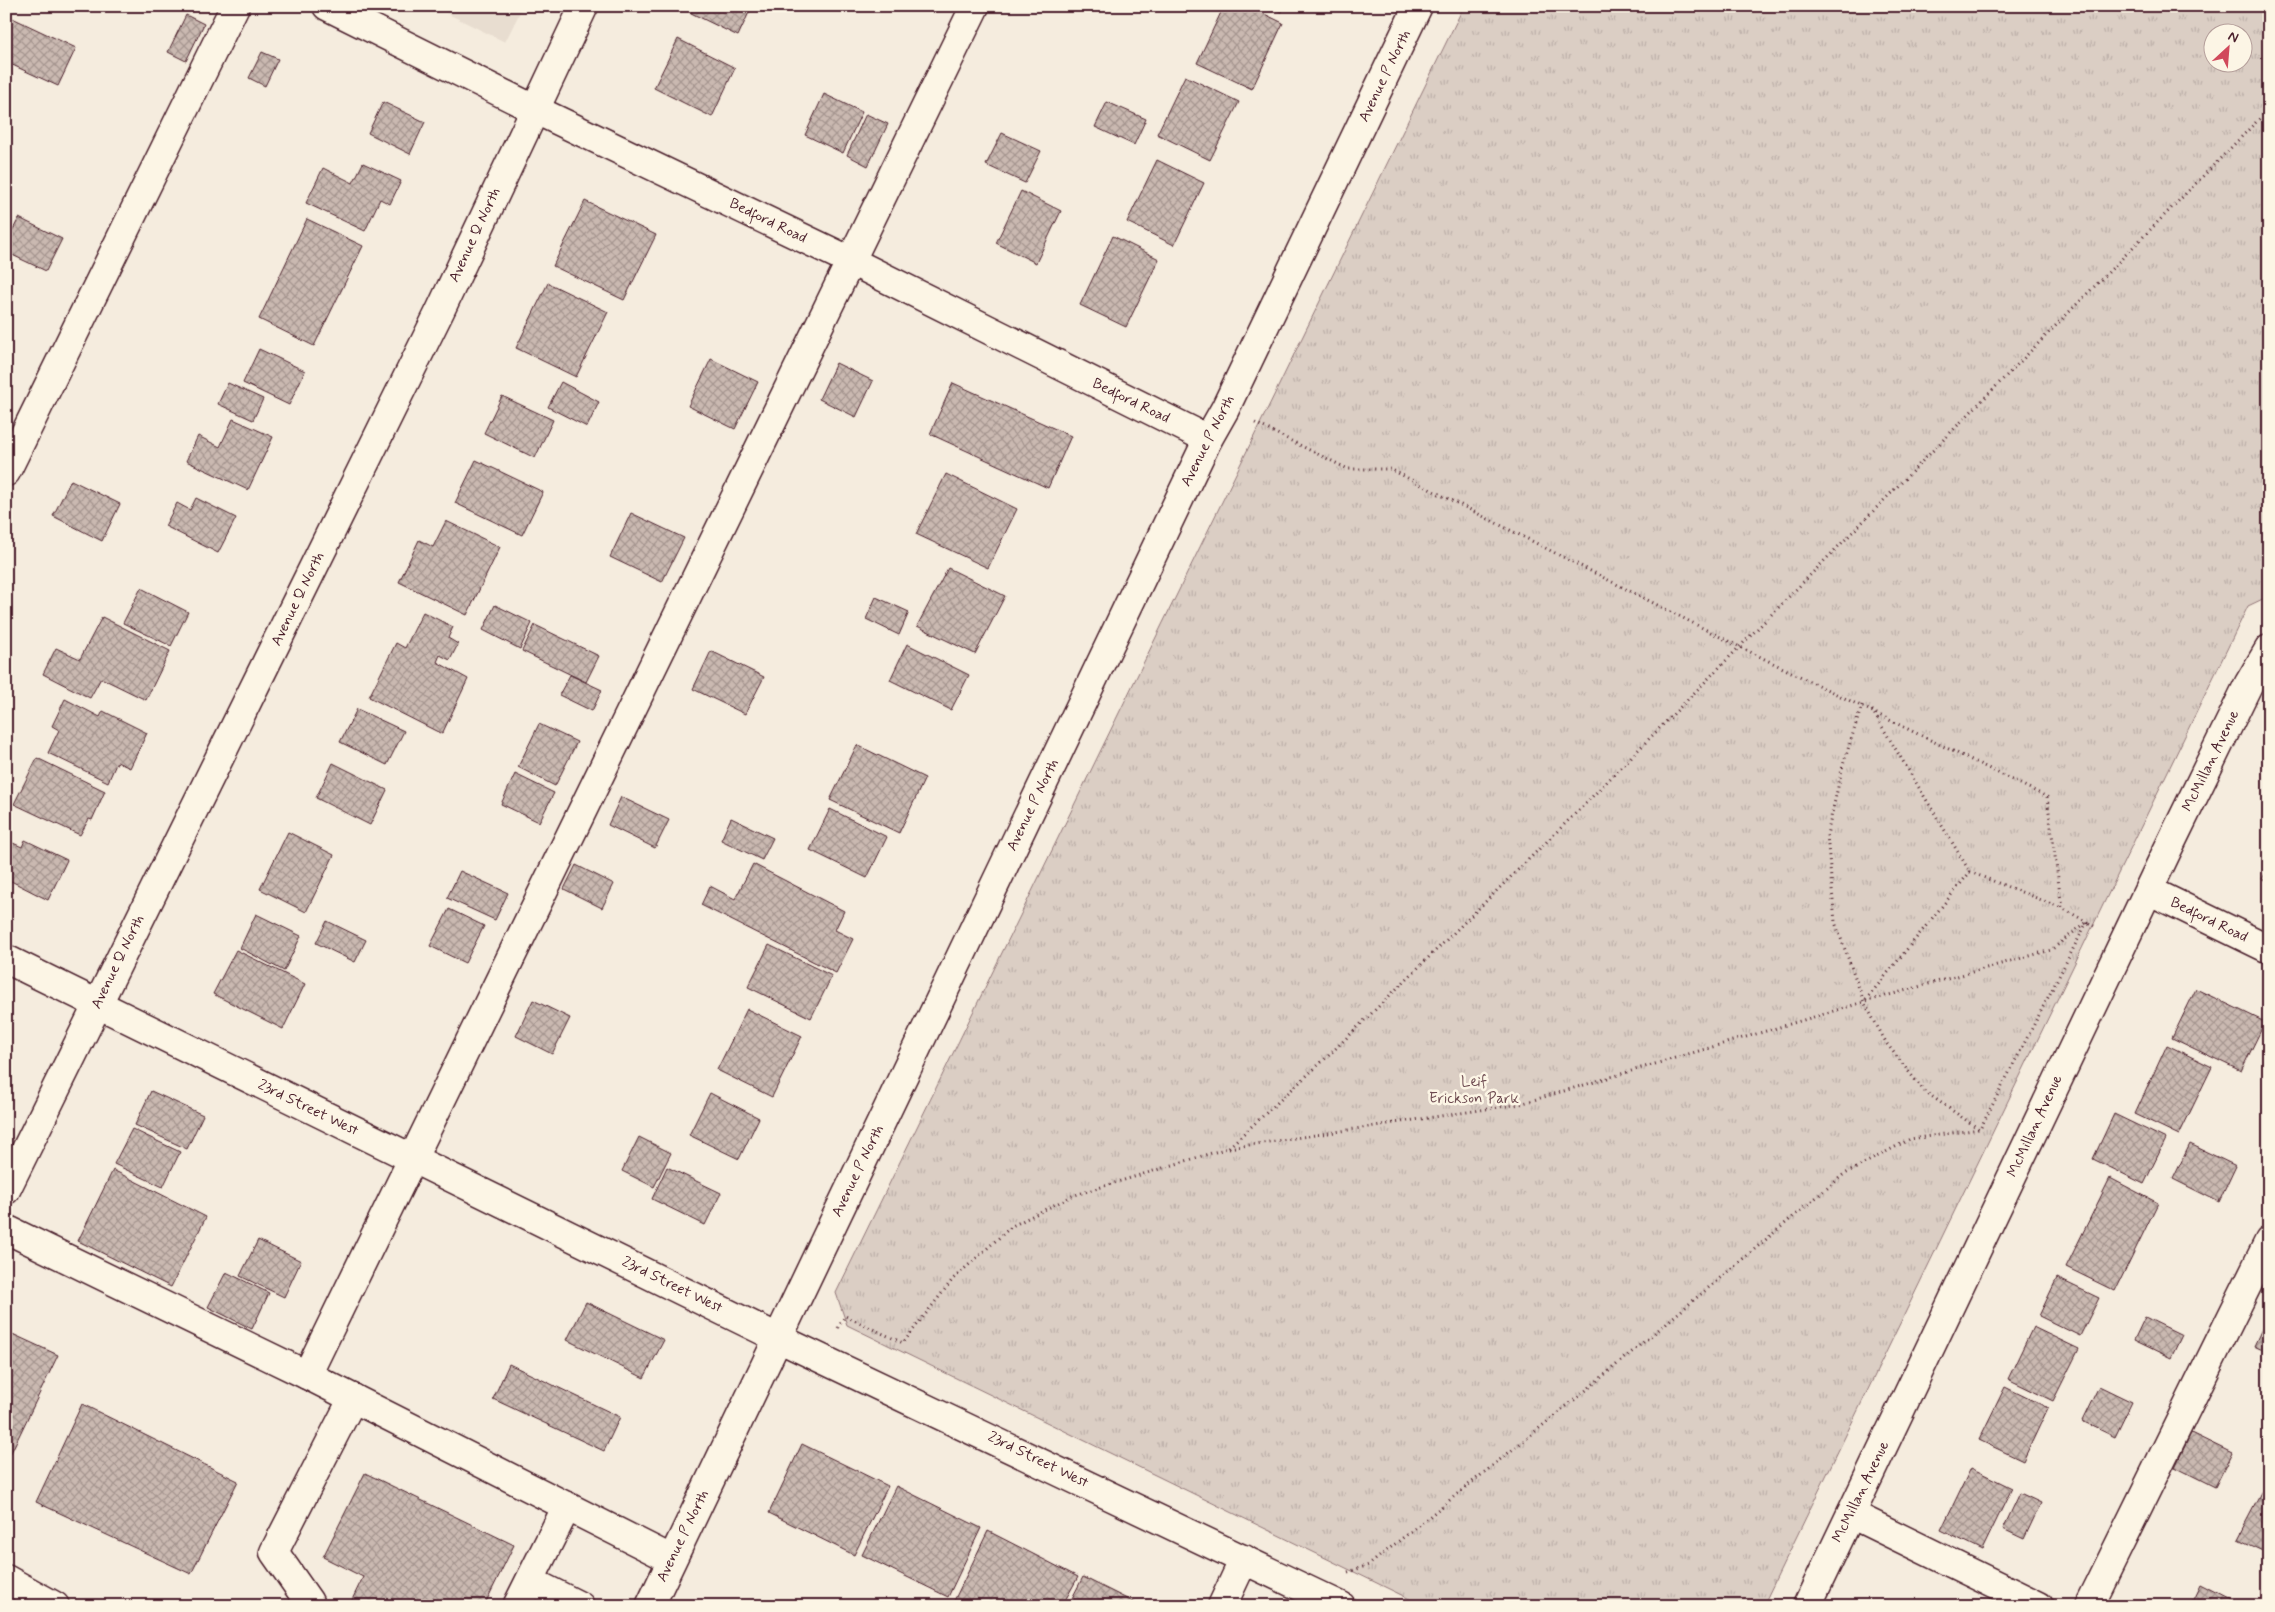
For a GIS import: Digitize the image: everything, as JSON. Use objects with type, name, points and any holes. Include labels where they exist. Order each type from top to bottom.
[{"type":"street","points":[[6,472],[235,6]]},
{"type":"street","name":"Bedford Road","points":[[327,6],[534,109],[851,261],[1208,439]]},
{"type":"street","name":"Avenue Q North","points":[[6,1190],[440,311],[584,6]]},
{"type":"street","points":[[307,1375],[975,6]]},
{"type":"street","name":"Avenue P North","points":[[650,1606],[1208,439],[1225,409],[1418,6]]},
{"type":"street","name":"McMillan Avenue","points":[[1806,1606],[2249,682],[2269,649]]},
{"type":"street","name":"Bedford Road","points":[[2150,890],[2269,949]]},
{"type":"street","name":"23rd Street West","points":[[6,959],[778,1338],[1342,1606]]},
{"type":"street","points":[[6,1229],[307,1375],[671,1559]]},
{"type":"street","points":[[2089,1606],[2269,1241]]},
{"type":"street","points":[[308,1606],[310,1602],[274,1552],[353,1398]]},
{"type":"street","points":[[517,1606],[567,1506]]},
{"type":"street","points":[[1851,1514],[2039,1606]]},
{"type":"street","points":[[1222,1606],[1244,1559]]},
{"type":"street","points":[[6,1579],[55,1606]]},
{"type":"street","points":[[530,1580],[580,1606]]},
{"type":"path","points":[[1228,1148],[1326,1058],[1578,811],[1738,646],[2269,110]]},
{"type":"path","points":[[1225,409],[1348,469],[1390,469],[1738,646],[2047,797],[2062,908]]},
{"type":"path","points":[[1862,705],[1843,765],[1827,835],[1835,922],[1864,1002],[1887,1044],[1924,1091],[1980,1129]]},
{"type":"path","points":[[1871,710],[1970,872],[2062,908],[2124,942]]},
{"type":"path","points":[[1864,1002],[1970,872]]},
{"type":"path","points":[[821,1357],[845,1316],[903,1343],[953,1279],[1012,1226],[1072,1196],[1228,1148],[1520,1104],[1864,1002],[2051,950],[2087,922]]},
{"type":"path","points":[[1980,1129],[2087,922]]},
{"type":"path","points":[[1303,1587],[1370,1565],[1578,1398],[1843,1175],[1910,1139],[1980,1129]]},
{"type":"shaded area","points":[[432,6],[523,6],[505,42]]},
{"type":"green space","name":"Leif Erickson Park","points":[[1464,6],[2269,6],[2269,596],[2248,606],[1763,1606],[1424,1606],[847,1325],[836,1293]]},
{"type":"building","points":[[694,6],[752,6],[738,36],[691,13]]},
{"type":"building","points":[[1224,6],[1248,6],[1283,23],[1252,89],[1197,63]]},
{"type":"building","points":[[1268,6],[1284,6],[1281,12]]},
{"type":"building","points":[[6,15],[76,48],[58,86],[6,62]]},
{"type":"building","points":[[186,15],[204,24],[186,61],[168,52]]},
{"type":"building","points":[[678,39],[735,68],[712,117],[654,88]]},
{"type":"building","points":[[262,52],[278,59],[265,86],[249,78]]},
{"type":"building","points":[[1185,76],[1239,102],[1210,160],[1157,134]]},
{"type":"building","points":[[824,94],[862,112],[843,153],[805,135]]},
{"type":"building","points":[[383,102],[425,122],[410,154],[368,133]]},
{"type":"building","points":[[1107,102],[1146,119],[1134,145],[1095,127]]},
{"type":"building","points":[[866,114],[888,124],[868,166],[847,155]]},
{"type":"building","points":[[1002,133],[1041,151],[1025,183],[986,165]]},
{"type":"building","points":[[1157,160],[1204,183],[1174,245],[1127,222]]},
{"type":"building","points":[[363,163],[401,181],[390,204],[380,199],[365,231],[306,203],[323,168],[353,183]]},
{"type":"building","points":[[1021,191],[1061,211],[1036,263],[996,243]]},
{"type":"building","points":[[585,201],[656,235],[624,300],[553,266]]},
{"type":"building","points":[[19,218],[62,239],[46,271],[6,252],[6,243]]},
{"type":"building","points":[[307,219],[363,246],[314,346],[259,319]]},
{"type":"building","points":[[1113,236],[1159,259],[1126,327],[1080,305]]},
{"type":"building","points":[[548,283],[608,312],[576,377],[516,348]]},
{"type":"building","points":[[259,349],[305,371],[289,405],[243,383]]},
{"type":"building","points":[[711,359],[758,382],[735,429],[688,406]]},
{"type":"building","points":[[836,363],[873,381],[856,417],[819,399]]},
{"type":"building","points":[[561,382],[599,402],[587,427],[548,407]]},
{"type":"building","points":[[228,383],[263,399],[253,420],[218,404]]},
{"type":"building","points":[[953,383],[1071,436],[1048,488],[930,434]]},
{"type":"building","points":[[502,396],[553,420],[535,458],[484,433]]},
{"type":"building","points":[[233,419],[273,437],[248,490],[186,461],[198,436],[220,447]]},
{"type":"building","points":[[476,460],[543,492],[522,535],[455,503]]},
{"type":"building","points":[[946,474],[1017,509],[988,568],[916,534]]},
{"type":"building","points":[[71,480],[120,504],[102,541],[53,516]]},
{"type":"building","points":[[196,498],[236,518],[218,553],[165,526],[177,503],[190,510]]},
{"type":"building","points":[[631,513],[684,538],[662,582],[610,557]]},
{"type":"building","points":[[446,521],[500,547],[467,615],[399,582],[419,540],[433,547]]},
{"type":"building","points":[[948,568],[1005,596],[975,654],[917,626]]},
{"type":"building","points":[[141,588],[188,612],[171,646],[123,623]]},
{"type":"building","points":[[876,597],[909,612],[899,635],[866,619]]},
{"type":"building","points":[[495,605],[532,623],[520,649],[483,630]]},
{"type":"building","points":[[423,612],[453,627],[448,638],[458,644],[450,660],[440,655],[437,662],[468,679],[442,734],[369,697],[396,643],[405,648]]},
{"type":"building","points":[[102,617],[170,651],[146,700],[101,678],[90,698],[43,674],[56,648],[80,659]]},
{"type":"building","points":[[535,625],[599,656],[586,682],[522,651]]},
{"type":"building","points":[[907,644],[969,675],[951,710],[890,680]]},
{"type":"building","points":[[711,651],[764,677],[745,714],[693,689]]},
{"type":"building","points":[[570,675],[602,690],[592,711],[559,695]]},
{"type":"building","points":[[65,699],[100,717],[103,711],[147,733],[130,768],[117,762],[108,782],[48,753],[59,730],[52,726]]},
{"type":"building","points":[[357,709],[404,731],[387,765],[340,742]]},
{"type":"building","points":[[539,724],[577,742],[555,786],[518,767]]},
{"type":"building","points":[[857,745],[925,778],[899,833],[830,800]]},
{"type":"building","points":[[37,758],[105,791],[92,820],[89,819],[80,835],[14,804]]},
{"type":"building","points":[[333,763],[387,790],[370,825],[316,798]]},
{"type":"building","points":[[515,774],[554,793],[539,822],[501,804]]},
{"type":"building","points":[[621,797],[669,820],[655,848],[608,825]]},
{"type":"building","points":[[830,809],[887,837],[867,878],[810,850]]},
{"type":"building","points":[[731,818],[773,838],[762,860],[721,840]]},
{"type":"building","points":[[288,832],[334,855],[306,912],[260,889]]},
{"type":"building","points":[[6,840],[22,847],[25,840],[67,860],[48,900],[11,881],[6,891]]},
{"type":"building","points":[[753,864],[844,911],[835,930],[853,939],[836,973],[701,905],[710,886],[735,899]]},
{"type":"building","points":[[576,865],[614,884],[602,908],[564,889]]},
{"type":"building","points":[[2269,866],[2269,882],[2262,879]]},
{"type":"building","points":[[460,871],[508,893],[495,920],[447,898]]},
{"type":"building","points":[[449,909],[484,926],[465,963],[430,946]]},
{"type":"building","points":[[256,914],[301,936],[284,971],[240,948]]},
{"type":"building","points":[[327,921],[366,940],[355,962],[316,943]]},
{"type":"building","points":[[769,945],[832,976],[811,1018],[748,987]]},
{"type":"building","points":[[236,950],[305,984],[283,1029],[213,994]]},
{"type":"building","points":[[2196,989],[2265,1022],[2241,1071],[2172,1038]]},
{"type":"building","points":[[533,1000],[570,1018],[552,1054],[516,1036]]},
{"type":"building","points":[[747,1009],[802,1036],[772,1097],[717,1070]]},
{"type":"building","points":[[2167,1045],[2212,1067],[2179,1135],[2135,1114]]},
{"type":"building","points":[[151,1091],[203,1115],[187,1149],[135,1125]]},
{"type":"building","points":[[710,1093],[759,1118],[739,1159],[689,1135]]},
{"type":"building","points":[[2114,1114],[2166,1139],[2144,1184],[2093,1159]]},
{"type":"building","points":[[132,1129],[180,1152],[163,1187],[114,1164]]},
{"type":"building","points":[[639,1137],[671,1153],[654,1187],[622,1171]]},
{"type":"building","points":[[2190,1144],[2236,1166],[2219,1202],[2173,1179]]},
{"type":"building","points":[[667,1167],[721,1193],[705,1225],[652,1199]]},
{"type":"building","points":[[113,1170],[206,1217],[171,1287],[78,1241]]},
{"type":"building","points":[[2110,1178],[2158,1203],[2115,1291],[2066,1267]]},
{"type":"building","points":[[258,1240],[301,1261],[284,1297],[240,1276]]},
{"type":"building","points":[[226,1272],[269,1293],[252,1329],[208,1307]]},
{"type":"building","points":[[2057,1278],[2099,1298],[2080,1336],[2039,1316]]},
{"type":"building","points":[[586,1302],[664,1340],[644,1378],[567,1340]]},
{"type":"building","points":[[2145,1317],[2182,1335],[2171,1358],[2134,1340]]},
{"type":"building","points":[[2266,1320],[2269,1321],[2269,1353],[2254,1346]]},
{"type":"building","points":[[2033,1327],[2079,1349],[2053,1401],[2008,1379]]},
{"type":"building","points":[[6,1331],[58,1355],[6,1463]]},
{"type":"building","points":[[509,1364],[620,1417],[604,1451],[493,1399]]},
{"type":"building","points":[[2099,1386],[2132,1402],[2115,1437],[2082,1421]]},
{"type":"building","points":[[2005,1387],[2048,1408],[2023,1461],[1979,1440]]},
{"type":"building","points":[[82,1404],[238,1481],[191,1574],[36,1502]]},
{"type":"building","points":[[2191,1433],[2232,1453],[2215,1487],[2175,1467]]},
{"type":"building","points":[[802,1444],[888,1486],[854,1555],[769,1513]]},
{"type":"building","points":[[1971,1468],[2012,1488],[1982,1550],[1941,1530]]},
{"type":"building","points":[[365,1473],[514,1545],[484,1606],[349,1606],[363,1577],[323,1557]]},
{"type":"building","points":[[2269,1478],[2269,1554],[2237,1539]]},
{"type":"building","points":[[896,1486],[981,1528],[948,1597],[862,1555]]},
{"type":"building","points":[[2020,1493],[2041,1503],[2024,1539],[2003,1529]]},
{"type":"building","points":[[988,1531],[1078,1577],[1062,1606],[959,1606],[953,1603]]},
{"type":"building","points":[[1083,1577],[1135,1603],[1134,1606],[1068,1606]]},
{"type":"building","points":[[2201,1585],[2242,1606],[2191,1606]]}]
